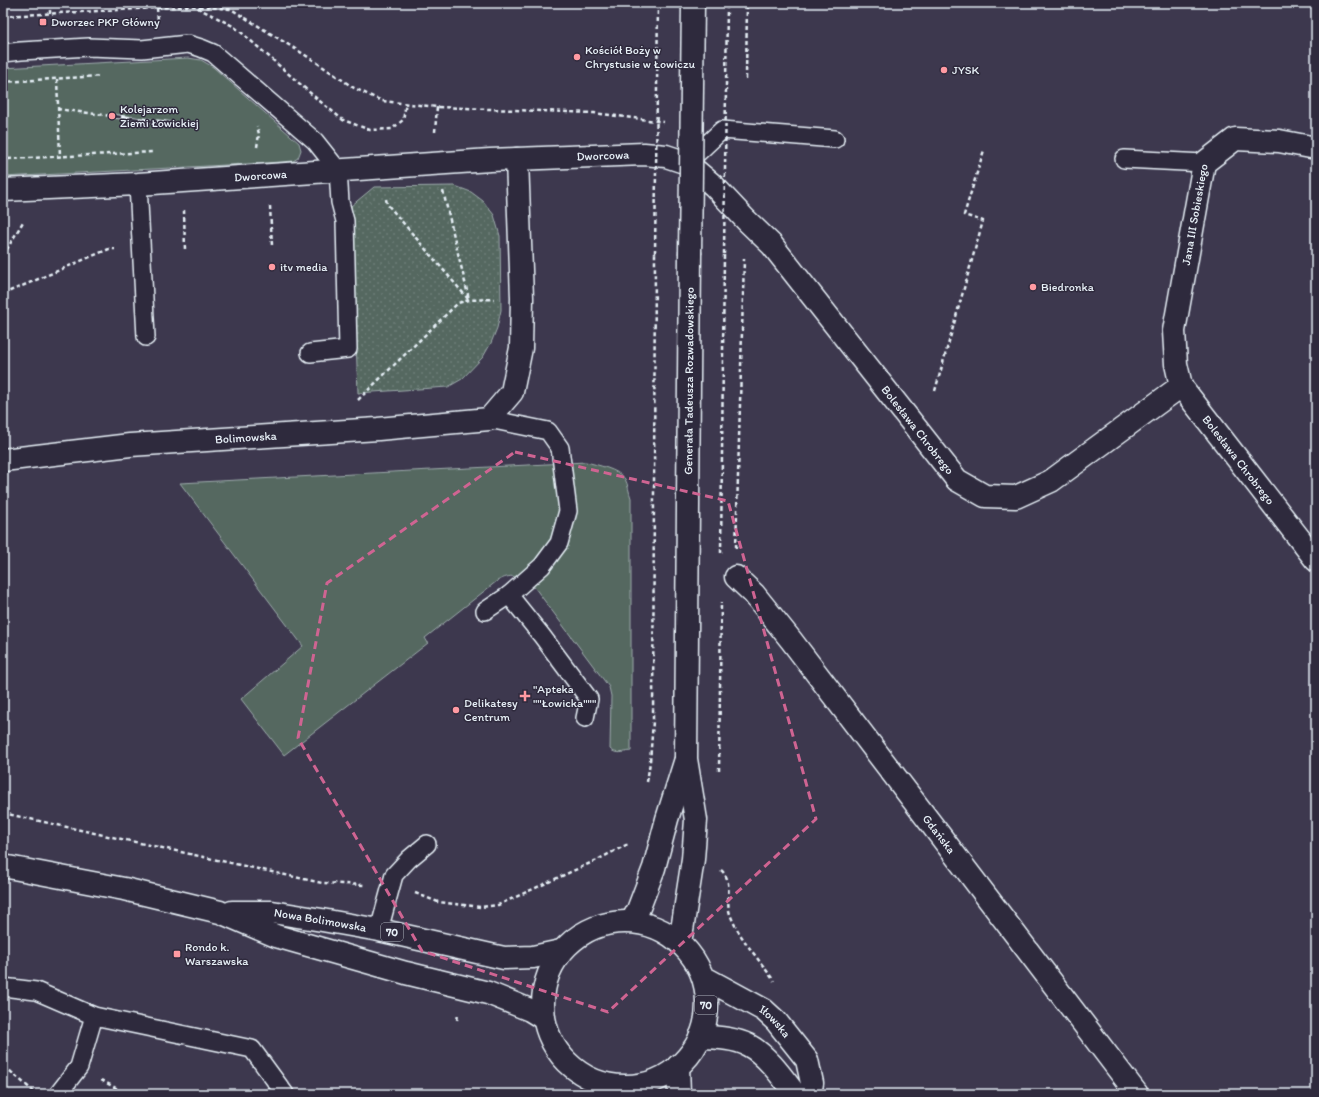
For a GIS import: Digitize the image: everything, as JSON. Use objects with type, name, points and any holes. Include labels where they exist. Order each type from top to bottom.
[{"type":"street","name":"Generała Tadeusza Rozwadowskiego","points":[[680,943],[694,859],[696,820],[686,759],[693,3]]},
{"type":"street","name":"Jana III Sobieskiego","points":[[1181,386],[1176,364],[1174,331],[1204,163],[1235,139],[1279,141],[1316,148]]},
{"type":"street","name":"Dworcowa","points":[[3,190],[138,184],[490,160],[644,154],[666,156],[687,163]]},
{"type":"street","points":[[489,419],[512,392],[521,348],[522,298],[517,159]]},
{"type":"street","name":"Bolesława Chrobrego","points":[[687,163],[714,186],[772,245],[957,480],[985,496],[1016,497],[1050,481],[1181,386],[1316,560]]},
{"type":"street","name":"Bolimowska","points":[[3,460],[130,445],[378,429],[489,419]]},
{"type":"street","name":"Gdańska","points":[[736,577],[754,594],[790,640],[1138,1094]]},
{"type":"street","name":"Generała Tadeusza Rozwadowskiego","points":[[632,922],[654,868],[667,819],[686,759]]},
{"type":"street","name":"Nowa Bolimowska","points":[[3,866],[124,889],[220,912],[283,938],[406,973],[488,993],[530,1010],[543,1018]]},
{"type":"street","name":"Nowa Bolimowska","points":[[220,912],[272,912],[379,930],[504,958],[534,957],[561,951]]},
{"type":"street","name":"70","points":[[612,922],[632,922],[658,928],[680,943],[694,959],[703,977],[707,997],[706,1017],[700,1037],[691,1053],[678,1066],[659,1079],[618,1090],[594,1081],[576,1071],[560,1056],[549,1038],[543,1018],[544,989],[549,971],[561,951],[576,938],[593,928],[612,922]]},
{"type":"street","name":"Iłowska","points":[[703,977],[764,1010],[776,1021],[807,1060],[812,1083],[810,1094]]},
{"type":"street","points":[[700,1037],[714,1036],[749,1045],[773,1066],[795,1094]]},
{"type":"street","points":[[678,1066],[679,1094]]},
{"type":"lane","points":[[3,53],[89,47],[142,49],[188,44],[213,53],[315,141],[338,170],[340,202],[345,221],[348,349],[310,353]]},
{"type":"lane","points":[[687,163],[722,130],[835,139]]},
{"type":"lane","points":[[1124,159],[1204,163]]},
{"type":"lane","points":[[138,184],[146,337]]},
{"type":"lane","points":[[485,611],[509,594],[542,566],[559,543],[568,511],[560,448],[548,430],[489,419]]},
{"type":"lane","points":[[509,594],[589,699],[584,718]]},
{"type":"lane","points":[[379,930],[394,875],[409,859],[427,844]]},
{"type":"lane","points":[[3,987],[36,991],[94,1016],[252,1049],[285,1094]]},
{"type":"lane","points":[[58,1094],[79,1067],[94,1016]]},
{"type":"path","points":[[50,3],[50,13]]},
{"type":"path","points":[[138,3],[139,9]]},
{"type":"path","points":[[646,784],[650,762],[653,721],[655,253],[658,3]]},
{"type":"path","points":[[724,254],[727,3]]},
{"type":"path","points":[[746,79],[747,3]]},
{"type":"path","points":[[3,16],[139,9],[194,4],[231,9],[313,60],[354,88],[382,101],[437,107],[594,113],[669,123]]},
{"type":"path","points":[[194,4],[234,26],[343,120],[370,130],[392,129],[403,120],[406,103]]},
{"type":"path","points":[[3,82],[102,75]]},
{"type":"path","points":[[57,79],[60,156]]},
{"type":"path","points":[[436,132],[437,107]]},
{"type":"path","points":[[57,109],[112,116]]},
{"type":"path","points":[[252,147],[257,146],[259,134],[256,118]]},
{"type":"path","points":[[935,391],[983,221],[964,215],[984,150]]},
{"type":"path","points":[[3,159],[153,152]]},
{"type":"path","points":[[442,186],[469,300]]},
{"type":"path","points":[[386,199],[387,204],[469,300]]},
{"type":"path","points":[[270,206],[272,246]]},
{"type":"path","points":[[184,210],[185,251]]},
{"type":"path","points":[[3,256],[24,220]]},
{"type":"path","points":[[736,577],[746,220]]},
{"type":"path","points":[[3,294],[109,250],[141,248]]},
{"type":"path","points":[[358,400],[458,302],[469,300],[522,298]]},
{"type":"path","points":[[3,813],[322,883],[391,888],[409,891],[438,902],[481,907],[498,905],[598,860],[626,845],[634,844]]},
{"type":"path","points":[[717,867],[724,872],[728,881],[729,912],[736,929],[775,983]]},
{"type":"path","points":[[3,1070],[10,1071],[37,1094]]},
{"type":"highlighted area","points":[[515,452],[728,501],[816,819],[608,1012],[422,951],[298,738],[327,583]]},
{"type":"green space","points":[[188,58],[201,60],[213,67],[299,143],[301,150],[298,158],[293,161],[282,162],[3,177],[3,68]]},
{"type":"green space","points":[[455,186],[471,192],[483,201],[494,215],[500,236],[501,310],[497,328],[491,343],[483,357],[462,379],[448,387],[358,393],[351,206],[374,187]]},
{"type":"green space","points":[[586,462],[607,468],[622,476],[626,481],[631,498],[631,751],[617,753],[610,749],[611,696],[609,687],[532,584],[518,577],[511,576],[497,581],[425,638],[428,643],[284,755],[241,699],[303,646],[180,483]]},
{"type":"railway","points":[[112,116],[176,124]]},
{"type":"place","name":"Dworzec PKP Główny","points":[[43,22]]},
{"type":"place","name":"Kościół Boży w Chrystusie w Łowiczu","points":[[577,57]]},
{"type":"place","name":"JYSK","points":[[944,70]]},
{"type":"place","name":"Kolejarzom Ziemi Łowickiej","points":[[112,116]]},
{"type":"place","name":"itv media","points":[[272,267]]},
{"type":"place","name":"Biedronka","points":[[1033,287]]},
{"type":"place","name":"\"Apteka \"\"Łowicka\"\"\"","points":[[525,696]]},
{"type":"place","name":"Delikatesy Centrum","points":[[456,710]]},
{"type":"place","name":"Rondo k. Warszawska","points":[[177,954]]}]
